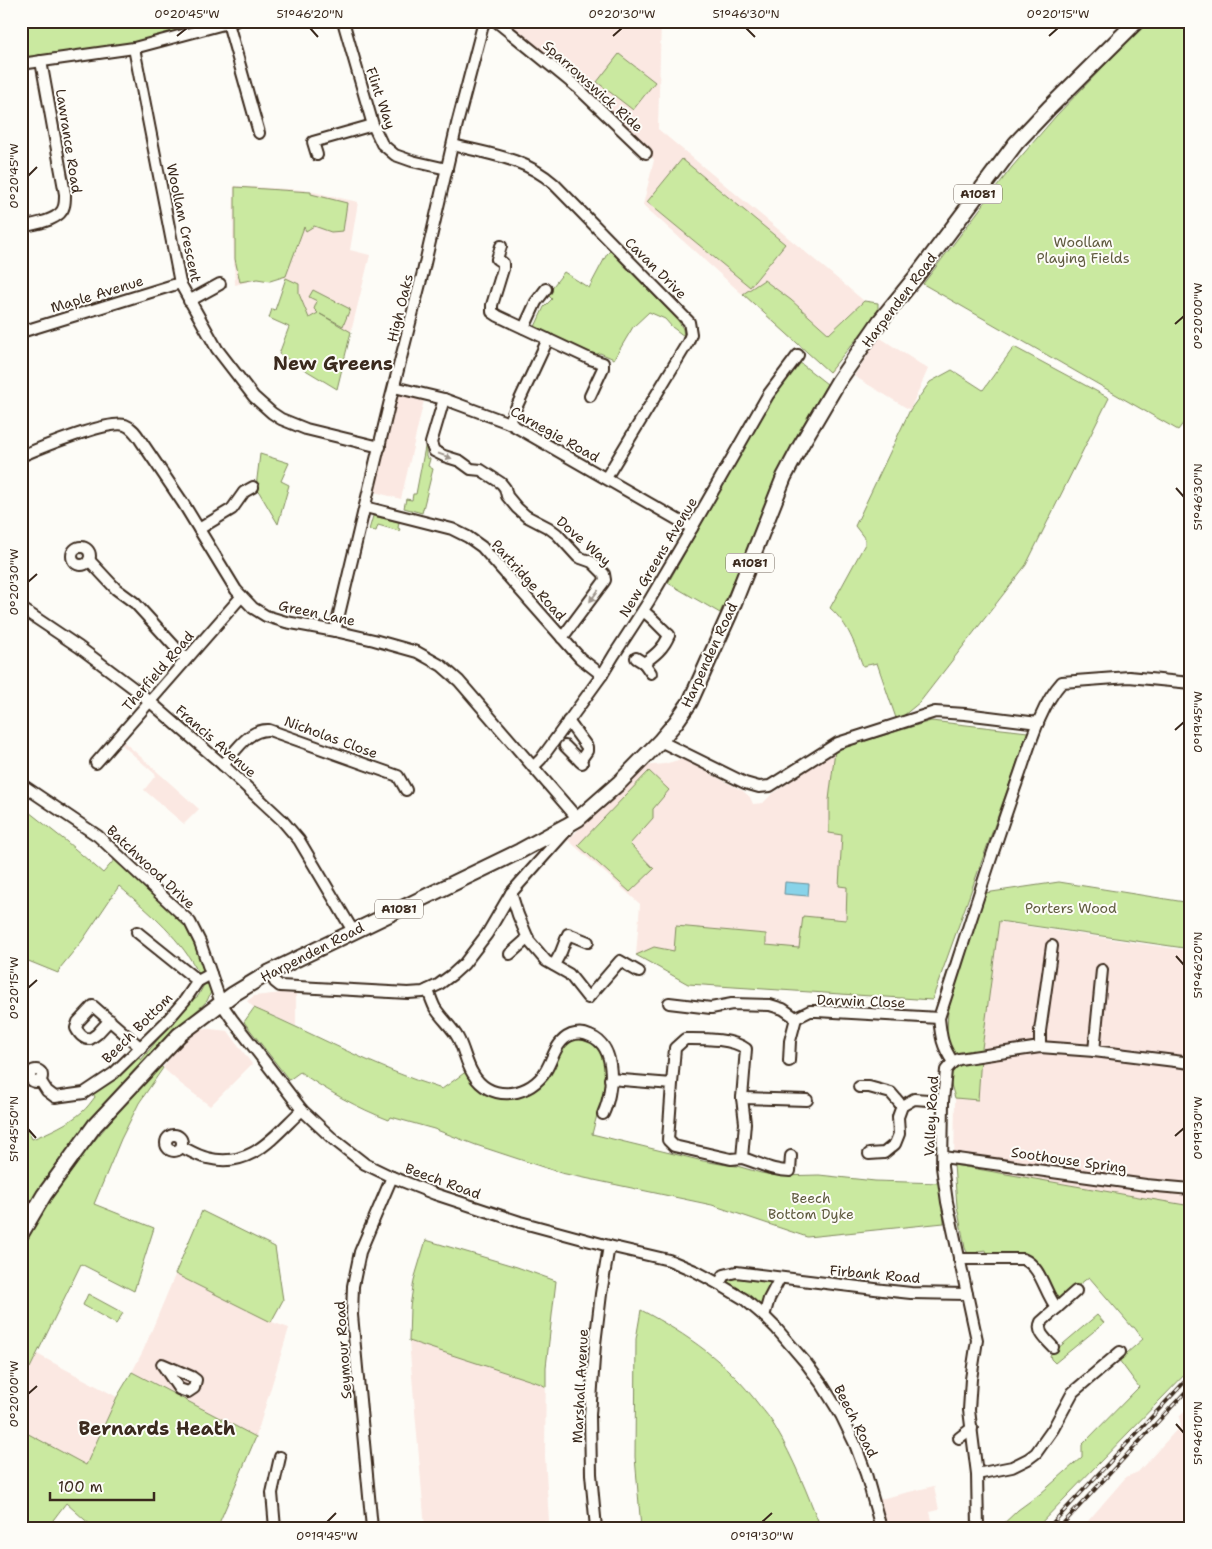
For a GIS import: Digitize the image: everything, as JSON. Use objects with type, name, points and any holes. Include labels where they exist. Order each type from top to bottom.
[{"type":"main road","name":"Harpenden Road","points":[[21,1234],[44,1195],[95,1125],[179,1035],[221,1002],[270,972],[520,851],[578,818],[620,782],[660,741],[690,702],[730,613],[784,478],[838,382],[880,321],[1020,139],[1137,21]]},
{"type":"street","name":"Flint Way","points":[[343,21],[372,125],[382,144],[396,155],[447,170]]},
{"type":"street","name":"High Oaks","points":[[335,630],[482,25],[485,21]]},
{"type":"street","name":"Sparrowswick Ride","points":[[496,21],[577,87],[646,153]]},
{"type":"street","points":[[21,64],[134,48],[232,22],[259,133]]},
{"type":"street","name":"Woollam Crescent","points":[[134,48],[180,283],[217,349],[254,397],[272,413],[293,425],[380,447]]},
{"type":"street","name":"Lawrance Road","points":[[21,227],[50,220],[58,216],[64,208],[65,194],[41,60]]},
{"type":"street","points":[[317,155],[313,142],[372,125]]},
{"type":"street","name":"Cavan Drive","points":[[453,145],[510,159],[539,172],[554,184],[689,322],[691,334],[688,342],[606,478]]},
{"type":"street","points":[[501,246],[497,259],[503,263],[504,269],[492,304],[492,312],[603,363],[603,368],[590,396]]},
{"type":"street","name":"Maple Avenue","points":[[21,332],[180,283]]},
{"type":"street","points":[[190,302],[220,284]]},
{"type":"street","points":[[524,328],[536,302],[546,289]]},
{"type":"street","points":[[509,423],[548,338]]},
{"type":"street","name":"New Greens Avenue","points":[[533,766],[541,759],[602,676],[692,528],[768,395],[798,355]]},
{"type":"street","name":"Carnegie Road","points":[[394,387],[444,399],[509,423],[692,528]]},
{"type":"street","name":"Dove Way","points":[[444,399],[432,443],[434,451],[460,461],[471,469],[480,470],[501,482],[507,496],[516,508],[526,516],[549,528],[578,557],[592,562],[604,574],[605,580],[603,584],[562,638]]},
{"type":"street","name":"Green Lane","points":[[21,456],[110,425],[126,426],[135,432],[241,597],[253,608],[266,616],[286,622],[335,630],[417,652],[442,666],[458,681],[578,818]]},
{"type":"street","points":[[199,529],[232,509],[236,496],[253,487]]},
{"type":"street","name":"Partridge Road","points":[[365,507],[452,529],[468,537],[482,547],[580,658],[602,676]]},
{"type":"street","points":[[89,560],[116,590],[135,603],[186,659]]},
{"type":"street","name":"Therfield Road","points":[[96,763],[241,597]]},
{"type":"street","name":"Francis Avenue","points":[[21,608],[79,648],[150,702],[223,765],[282,820],[299,840],[354,931]]},
{"type":"street","points":[[642,611],[652,617],[662,629],[674,634],[658,652],[640,660],[651,673]]},
{"type":"street","name":"Valley Road","points":[[978,1528],[977,1474],[969,1410],[977,1340],[947,1202],[942,1167],[943,1101],[946,1070],[953,1062],[941,1040],[939,1018],[992,853],[1038,723],[1057,688],[1062,682],[1129,677],[1191,683]]},
{"type":"street","points":[[660,741],[745,783],[760,787],[770,786],[838,743],[935,712],[1038,723]]},
{"type":"street","points":[[568,721],[587,747],[587,751],[580,764]]},
{"type":"street","name":"Nicholas Close","points":[[223,765],[250,735],[262,730],[269,730],[398,776],[406,790]]},
{"type":"street","points":[[565,746],[580,764]]},
{"type":"street","points":[[580,764],[590,755]]},
{"type":"street","name":"Batchwood Drive","points":[[21,784],[98,836],[184,915],[190,922],[200,942],[221,1002]]},
{"type":"street","points":[[270,972],[280,986],[408,993],[428,990],[446,980],[468,959],[487,934],[511,893],[568,829]]},
{"type":"street","points":[[511,893],[529,941],[546,961],[569,974],[588,998],[616,958],[639,972]]},
{"type":"street","points":[[137,932],[198,982],[211,974]]},
{"type":"street","points":[[554,965],[568,934],[588,942]]},
{"type":"street","points":[[510,954],[528,938]]},
{"type":"street","points":[[1040,1047],[1040,1031],[1052,946]]},
{"type":"street","points":[[1094,1051],[1102,970]]},
{"type":"street","name":"Beech Bottom","points":[[40,1080],[47,1092],[54,1097],[84,1092],[114,1073],[140,1048],[185,1000],[198,982]]},
{"type":"street","points":[[428,990],[435,1008],[457,1036],[473,1075],[489,1090],[511,1094],[532,1085],[543,1075],[558,1045],[566,1038],[577,1034],[588,1035],[598,1040],[608,1054],[610,1066],[608,1105],[604,1114]]},
{"type":"street","name":"Beech Road","points":[[221,1002],[258,1054],[302,1110],[333,1139],[365,1164],[435,1194],[520,1222],[669,1260],[695,1271],[744,1299],[776,1328],[823,1386],[855,1444],[866,1474],[881,1528]]},
{"type":"street","points":[[669,1003],[711,1008],[732,1004],[770,1005],[783,1009],[796,1018],[790,1041],[789,1061]]},
{"type":"street","name":"Darwin Close","points":[[796,1018],[817,1011],[939,1018]]},
{"type":"street","points":[[110,1020],[140,1048]]},
{"type":"street","points":[[742,1158],[745,1123],[742,1098],[746,1049],[741,1045],[727,1042],[685,1039],[675,1048],[668,1140],[674,1146],[731,1159],[742,1158],[756,1162],[766,1168],[790,1171],[791,1156]]},
{"type":"street","points":[[953,1062],[959,1059],[1040,1047],[1094,1051],[1191,1063]]},
{"type":"street","points":[[610,1079],[672,1084]]},
{"type":"street","points":[[859,1087],[869,1086],[891,1093],[902,1106]]},
{"type":"street","points":[[742,1098],[807,1100]]},
{"type":"street","points":[[869,1154],[884,1153],[895,1144],[899,1134],[898,1117],[902,1106],[914,1099],[943,1101]]},
{"type":"street","points":[[182,1147],[205,1158],[224,1161],[241,1159],[257,1151],[302,1110]]},
{"type":"street","name":"Soothouse Spring","points":[[943,1157],[1146,1185],[1191,1189]]},
{"type":"street","name":"Seymour Road","points":[[372,1528],[352,1315],[353,1286],[360,1252],[392,1177]]},
{"type":"street","name":"Marshall Avenue","points":[[596,1528],[591,1474],[590,1415],[600,1294],[609,1246]]},
{"type":"street","points":[[959,1259],[1022,1259],[1029,1262],[1040,1275],[1050,1300],[1057,1308]]},
{"type":"street","points":[[719,1284],[724,1275],[736,1272],[780,1278],[769,1299],[764,1316]]},
{"type":"street","name":"Firbank Road","points":[[780,1278],[912,1293],[967,1294]]},
{"type":"street","points":[[1053,1347],[1039,1326],[1041,1322],[1076,1291]]},
{"type":"street","points":[[977,1474],[1012,1467],[1028,1460],[1036,1453],[1053,1429],[1073,1392],[1120,1352]]},
{"type":"street","points":[[959,1438],[972,1428]]},
{"type":"street","points":[[275,1528],[272,1493],[281,1463]]},
{"type":"shaded area","points":[[501,21],[661,21],[658,129],[876,311],[830,373],[643,205],[654,160],[644,148]]},
{"type":"shaded area","points":[[234,186],[304,190],[358,202],[350,250],[370,255],[351,332],[318,314],[308,318],[299,294],[286,278],[262,278],[235,285],[233,237]]},
{"type":"shaded area","points":[[879,337],[928,369],[910,410],[854,376]]},
{"type":"shaded area","points":[[398,393],[424,400],[401,499],[374,492]]},
{"type":"shaded area","points":[[931,721],[1028,732],[932,1000],[688,984],[636,955],[640,904],[568,840],[643,766],[664,764],[682,759],[743,791],[750,797],[753,804],[763,803],[771,795],[835,750]]},
{"type":"shaded area","points":[[123,741],[199,809],[184,824],[144,790],[156,775],[121,744]]},
{"type":"shaded area","points":[[999,922],[1191,951],[1191,1206],[954,1165],[955,1098],[978,1100],[981,1057]]},
{"type":"shaded area","points":[[282,993],[296,994],[296,1026],[254,1008],[247,1001],[254,996]]},
{"type":"shaded area","points":[[201,1028],[228,1031],[252,1064],[210,1106],[163,1068],[184,1041]]},
{"type":"shaded area","points":[[202,1211],[275,1247],[283,1300],[272,1322],[289,1328],[256,1437],[132,1372],[143,1351]]},
{"type":"shaded area","points":[[426,1240],[517,1267],[556,1281],[546,1367],[545,1456],[549,1521],[425,1528],[409,1341],[410,1307],[414,1280]]},
{"type":"shaded area","points":[[37,1354],[117,1397],[86,1465],[21,1430],[21,1385]]},
{"type":"shaded area","points":[[1191,1405],[1191,1528],[1082,1528],[1126,1477],[1138,1472],[1181,1425],[1179,1417]]},
{"type":"shaded area","points":[[934,1486],[939,1510],[930,1512],[934,1528],[887,1528],[880,1499]]},
{"type":"green space","points":[[21,21],[221,21],[134,45],[21,60]]},
{"type":"green space","name":"Woollam Playing Fields","points":[[1147,21],[1191,21],[1191,413],[1178,430],[923,284],[1012,167],[1056,116]]},
{"type":"green space","points":[[619,54],[655,82],[633,110],[597,82]]},
{"type":"green space","points":[[682,159],[785,244],[750,287],[647,202]]},
{"type":"green space","points":[[235,187],[311,192],[311,194],[347,203],[343,231],[331,232],[314,226],[306,231],[304,227],[286,276],[270,281],[257,279],[240,282],[235,259]]},
{"type":"green space","points":[[610,251],[678,320],[683,329],[684,336],[665,319],[649,312],[633,327],[614,359],[600,353],[592,356],[534,329],[544,307],[552,299],[547,294],[564,272],[589,288]]},
{"type":"green space","points":[[286,278],[299,284],[299,294],[309,318],[318,313],[314,309],[317,301],[309,297],[313,290],[350,309],[343,326],[320,314],[351,332],[337,389],[279,354],[289,327],[269,318],[272,309],[275,310]]},
{"type":"green space","points":[[764,280],[791,300],[829,334],[864,301],[878,303],[878,313],[829,372],[743,294]]},
{"type":"green space","points":[[1014,347],[1109,398],[1026,565],[920,702],[897,721],[877,663],[863,666],[854,642],[842,621],[830,608],[865,544],[865,539],[855,526],[910,410],[930,382],[952,370],[983,390]]},
{"type":"green space","points":[[799,362],[827,384],[792,444],[720,613],[668,583],[772,398]]},
{"type":"green space","points":[[426,442],[426,457],[430,459],[428,466],[433,469],[422,513],[404,508],[406,499],[412,500],[413,494],[416,494]]},
{"type":"green space","points":[[260,454],[289,463],[281,481],[289,485],[278,524],[256,487]]},
{"type":"green space","points":[[373,516],[399,522],[399,531],[378,525],[376,531],[369,530]]},
{"type":"green space","points":[[931,721],[1028,732],[932,1000],[688,984],[636,955],[654,947],[674,951],[676,926],[766,934],[766,945],[799,948],[803,916],[846,920],[847,887],[839,886],[842,835],[829,833],[829,800],[835,750]]},
{"type":"green space","points":[[649,771],[669,790],[653,809],[653,818],[630,844],[654,869],[630,892],[578,845]]},
{"type":"green space","points":[[29,812],[103,873],[116,858],[189,926],[200,952],[203,975],[200,976],[175,938],[119,886],[58,973],[21,958],[21,815]]},
{"type":"green space","name":"Porters Wood","points":[[1059,882],[1191,903],[1191,949],[999,921],[981,1056],[978,1100],[955,1098],[946,1068],[948,1007],[985,893]]},
{"type":"green space","points":[[208,984],[211,992],[207,1001],[185,1022],[21,1225],[21,1117],[32,1139],[72,1120],[86,1109],[95,1097],[91,1090],[135,1055],[141,1060],[186,1005],[198,996],[204,985]]},
{"type":"green space","name":"Beech Bottom Dyke","points":[[254,1008],[394,1072],[442,1089],[467,1071],[472,1079],[520,1095],[567,1041],[579,1037],[595,1041],[606,1058],[606,1089],[603,1105],[597,1115],[592,1134],[703,1161],[737,1166],[779,1176],[819,1175],[875,1181],[940,1183],[944,1223],[807,1237],[712,1205],[561,1173],[434,1129],[391,1117],[389,1120],[343,1099],[300,1072],[289,1080],[244,1022]]},
{"type":"green space","points":[[158,1064],[163,1068],[139,1103],[121,1139],[94,1204],[154,1228],[134,1291],[81,1264],[30,1368],[21,1364],[21,1241],[57,1186]]},
{"type":"green space","points":[[954,1165],[1191,1206],[1191,1368],[1036,1528],[999,1528],[1082,1457],[1082,1445],[1139,1387],[1119,1360],[1143,1339],[1089,1277],[1057,1302],[1031,1259],[987,1255],[986,1250],[978,1251],[978,1255],[968,1254],[965,1248],[957,1206]]},
{"type":"green space","points":[[202,1211],[275,1247],[283,1300],[271,1322],[175,1274]]},
{"type":"green space","points":[[426,1240],[517,1267],[556,1281],[546,1367],[546,1387],[409,1341],[410,1307],[414,1280]]},
{"type":"green space","points":[[724,1275],[780,1278],[764,1316],[719,1284]]},
{"type":"green space","points":[[88,1294],[123,1313],[116,1324],[83,1305]]},
{"type":"green space","points":[[641,1310],[675,1329],[706,1351],[747,1390],[770,1418],[782,1439],[800,1476],[821,1528],[641,1528],[635,1457],[636,1339]]},
{"type":"green space","points":[[1097,1315],[1104,1323],[1055,1363],[1050,1355]]},
{"type":"green space","points":[[132,1372],[256,1437],[217,1528],[94,1528],[66,1503],[47,1528],[21,1528],[21,1430],[86,1465],[117,1397]]},
{"type":"water","points":[[785,882],[809,884],[808,896],[784,894]]},
{"type":"railway","points":[[1048,1528],[1191,1375]]},
{"type":"railway","points":[[1059,1528],[1191,1386]]},
{"type":"district","name":"New Greens","points":[[333,363]]},
{"type":"district","name":"Bernards Heath","points":[[157,1428]]}]
